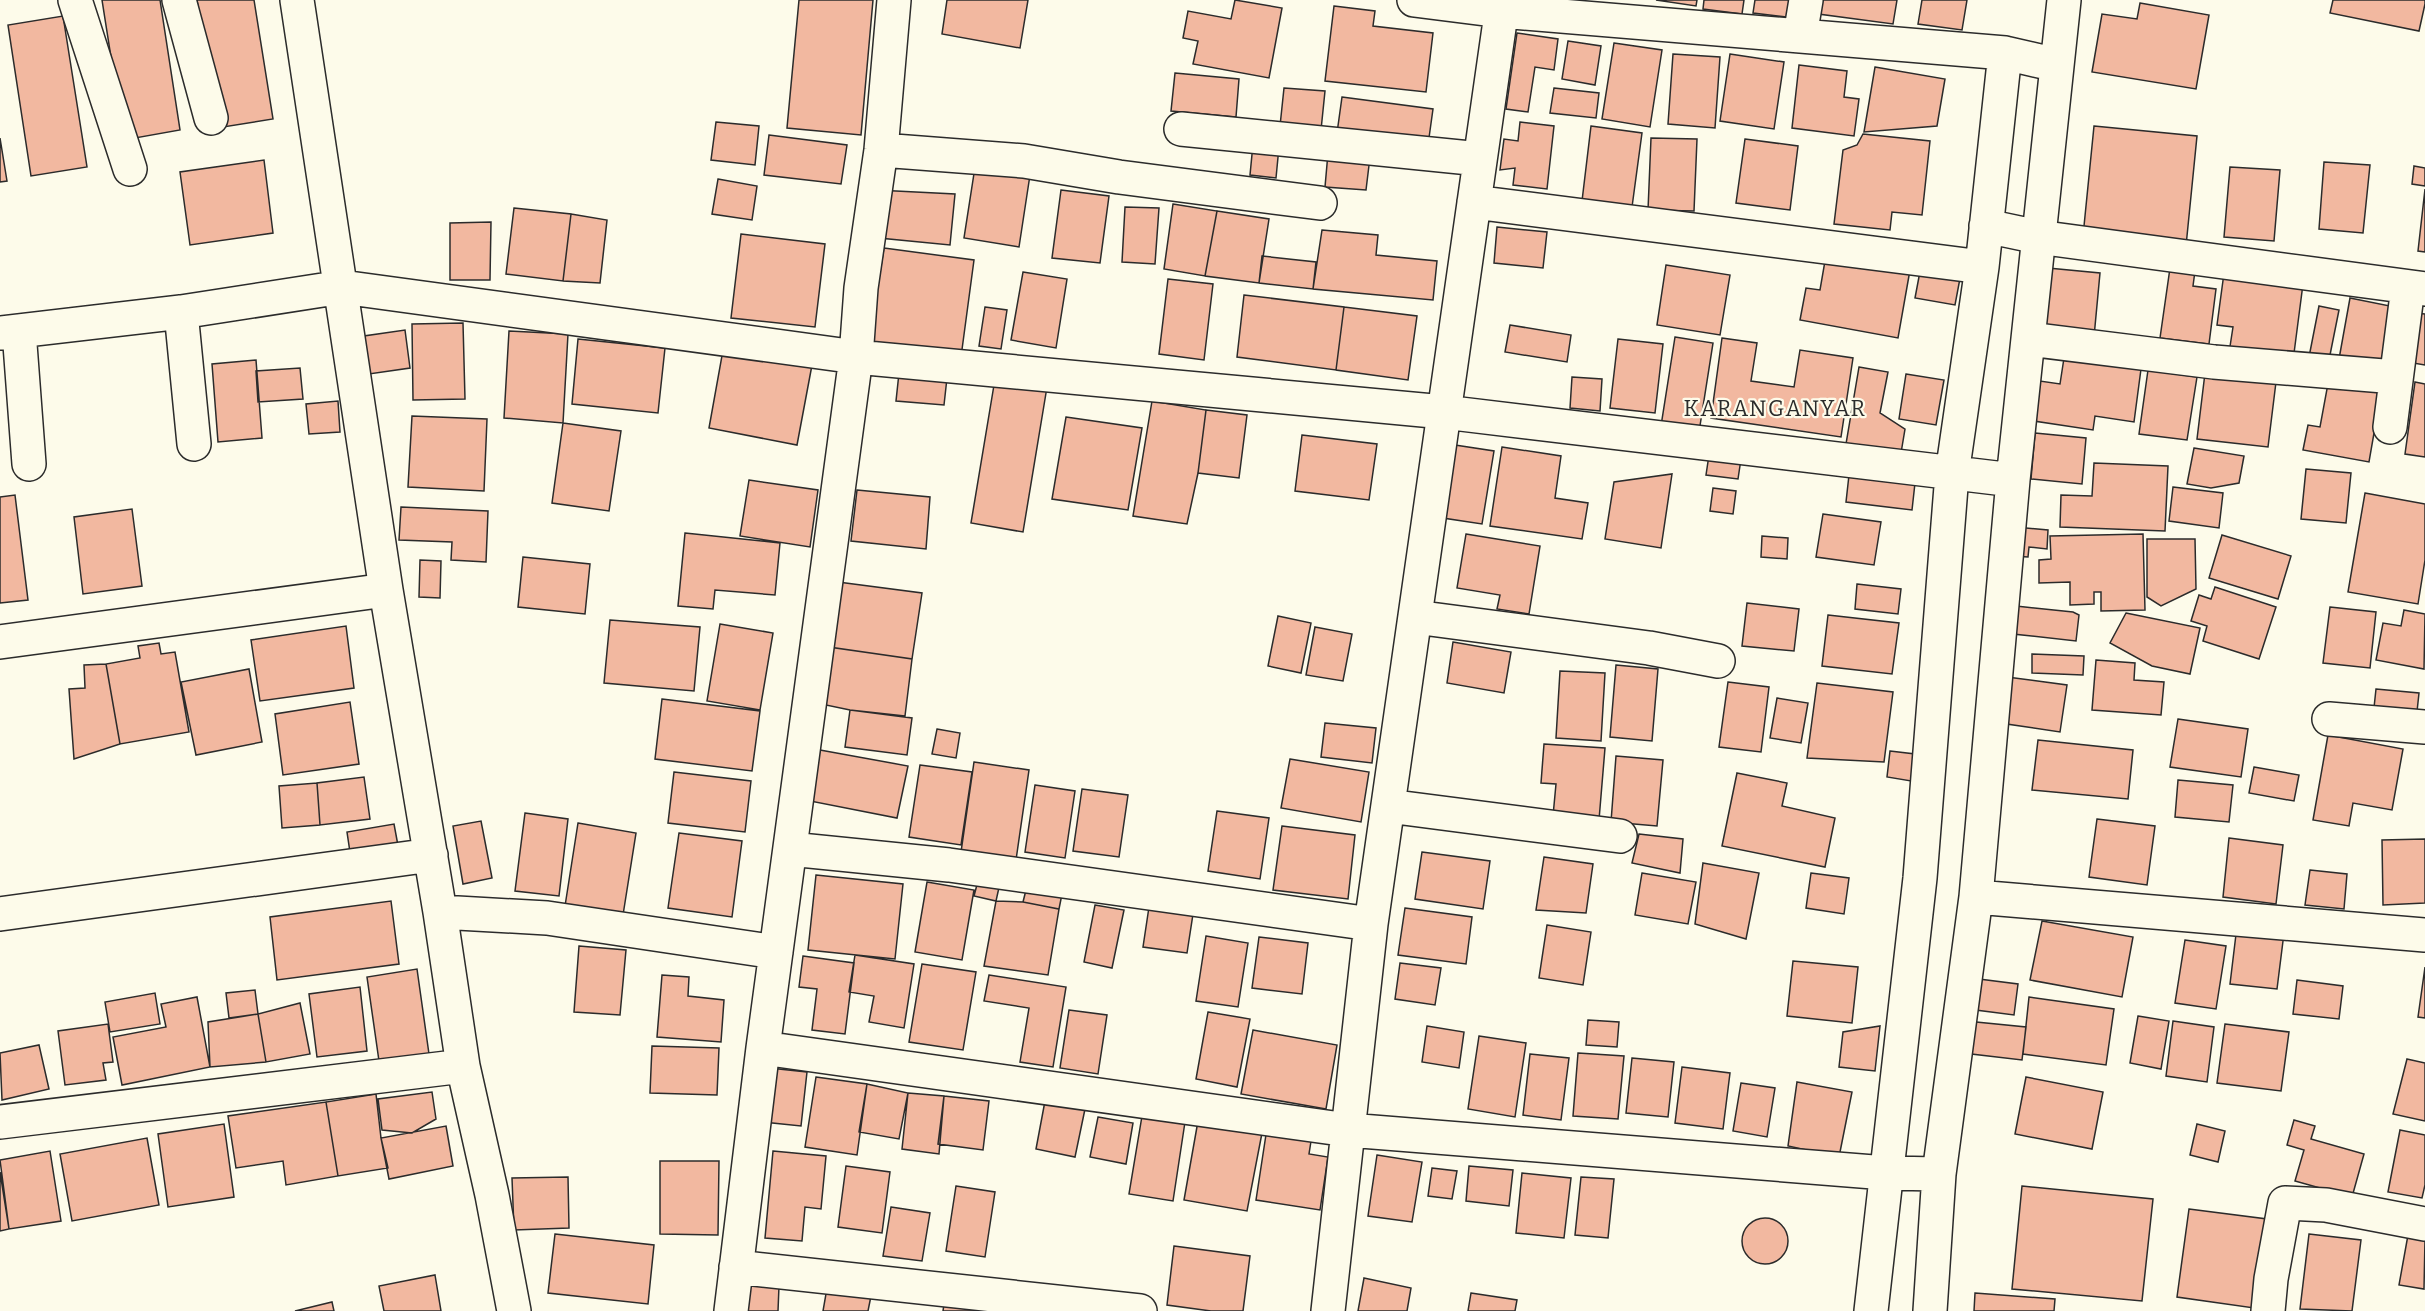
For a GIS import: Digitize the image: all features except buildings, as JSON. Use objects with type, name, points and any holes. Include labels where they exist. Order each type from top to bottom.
[{"type":"street","points":[[75,0],[130,169]]},
{"type":"street","points":[[179,0],[211,118]]},
{"type":"street","points":[[297,0],[386,590],[431,855],[463,1066],[484,1153],[514,1311]]},
{"type":"street","points":[[731,1311],[763,1048],[856,357],[861,288],[881,150],[894,0]]},
{"type":"street","points":[[1414,0],[1502,5],[2031,59]]},
{"type":"street","points":[[1800,36],[1806,0]]},
{"type":"street","points":[[1871,1311],[1913,1173],[1976,897],[1982,477],[1982,267],[1986,226],[2031,59],[2064,0]]},
{"type":"street","points":[[1328,1311],[1371,924],[1502,5]]},
{"type":"street","points":[[1930,1311],[1913,1173],[1920,878],[1982,477],[2028,339],[2038,237],[2031,59]]},
{"type":"street","points":[[1181,129],[1480,159]]},
{"type":"street","points":[[881,150],[1024,161],[1119,177],[1320,203]]},
{"type":"street","points":[[1474,202],[1982,267]]},
{"type":"street","points":[[1986,226],[2038,237],[2417,288],[2396,377],[2390,427]]},
{"type":"street","points":[[29,464],[10,332],[181,312],[342,287],[856,357],[1444,412],[1982,477]]},
{"type":"street","points":[[181,312],[194,444]]},
{"type":"street","points":[[2028,339],[2214,363],[2396,377]]},
{"type":"street","points":[[0,642],[386,590]]},
{"type":"street","points":[[1415,617],[1649,648],[1718,661]]},
{"type":"street","points":[[2329,719],[2425,726]]},
{"type":"street","points":[[1388,806],[1620,836]]},
{"type":"street","points":[[790,849],[961,866],[1371,924]]},
{"type":"street","points":[[0,914],[431,855]]},
{"type":"street","points":[[1976,897],[2425,935]]},
{"type":"street","points":[[440,912],[547,918],[776,952]]},
{"type":"street","points":[[763,1048],[1348,1130],[1913,1173]]},
{"type":"street","points":[[0,1122],[463,1066]]},
{"type":"street","points":[[2268,1311],[2271,1279],[2285,1203],[2326,1205],[2425,1224]]},
{"type":"street","points":[[736,1267],[1140,1311]]},
{"type":"district","name":"KARANGANYAR","points":[[1775,408]]}]
